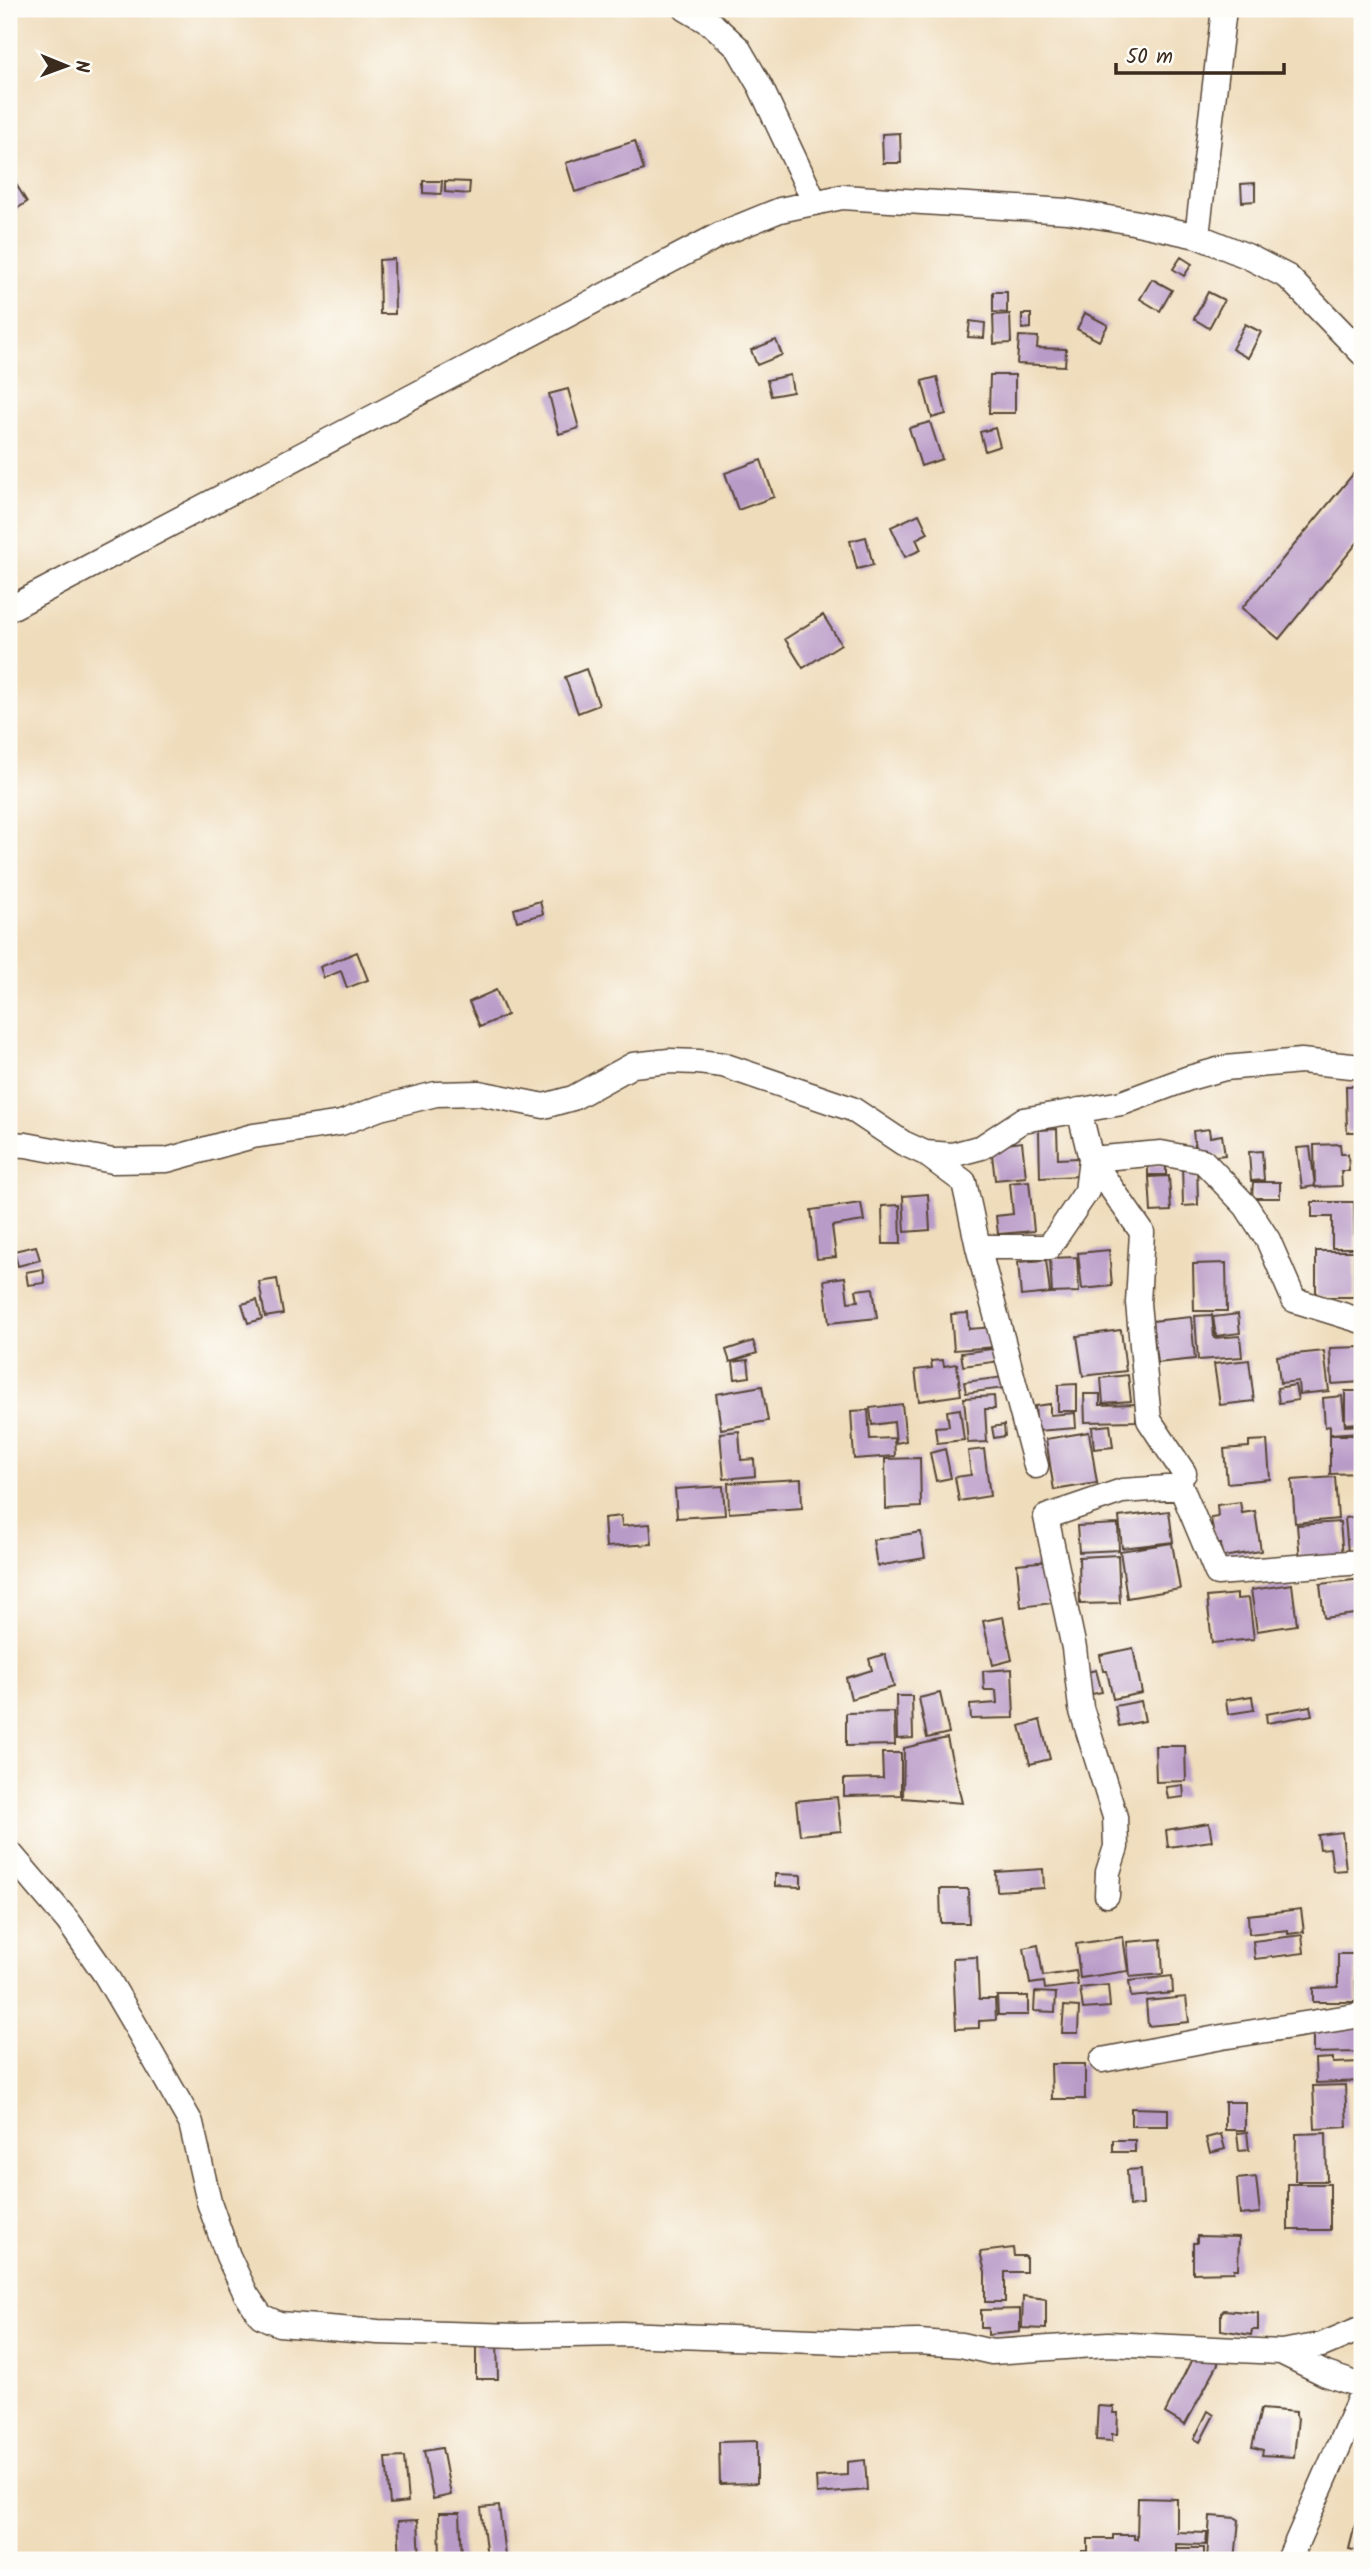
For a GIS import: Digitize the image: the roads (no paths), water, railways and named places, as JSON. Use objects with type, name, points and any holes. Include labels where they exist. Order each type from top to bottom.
[{"type":"street","points":[[686,9],[713,25],[738,48],[760,86],[815,202]]},
{"type":"street","points":[[1197,236],[1224,9]]},
{"type":"street","points":[[9,609],[721,234],[780,210],[815,202],[842,197],[1067,211],[1197,236],[1247,256],[1288,277],[1362,353]]},
{"type":"street","points":[[9,1144],[113,1161],[167,1160],[253,1136],[341,1123],[380,1108],[436,1094],[479,1093],[544,1107],[573,1098],[634,1065],[668,1061],[723,1065],[852,1108],[903,1143],[925,1153],[964,1182],[978,1247],[1036,1466]]},
{"type":"street","points":[[925,1153],[952,1155],[982,1147],[1023,1120],[1122,1103],[1189,1078],[1225,1068],[1301,1061],[1362,1068]]},
{"type":"street","points":[[1079,1110],[1091,1159],[1142,1233],[1138,1303],[1149,1420],[1184,1473]]},
{"type":"street","points":[[1091,1159],[1161,1153],[1203,1161],[1247,1206],[1268,1240],[1294,1300],[1362,1321]]},
{"type":"street","points":[[978,1247],[1049,1247],[1087,1191],[1091,1159]]},
{"type":"street","points":[[1107,1895],[1108,1872],[1116,1847],[1115,1817],[1081,1708],[1074,1648],[1046,1517],[1122,1491],[1181,1487],[1217,1573],[1362,1562]]},
{"type":"street","points":[[9,1852],[68,1921],[105,1974],[135,2025],[191,2123],[209,2202],[228,2256],[246,2294],[261,2316],[279,2324],[378,2332],[518,2336],[622,2334],[919,2342],[961,2345],[992,2352],[1108,2344],[1281,2352],[1322,2345],[1362,2328]]},
{"type":"street","points":[[1102,2060],[1256,2031],[1362,2015]]},
{"type":"street","points":[[1281,2352],[1326,2374],[1362,2386]]},
{"type":"street","points":[[1289,2560],[1362,2393]]}]
